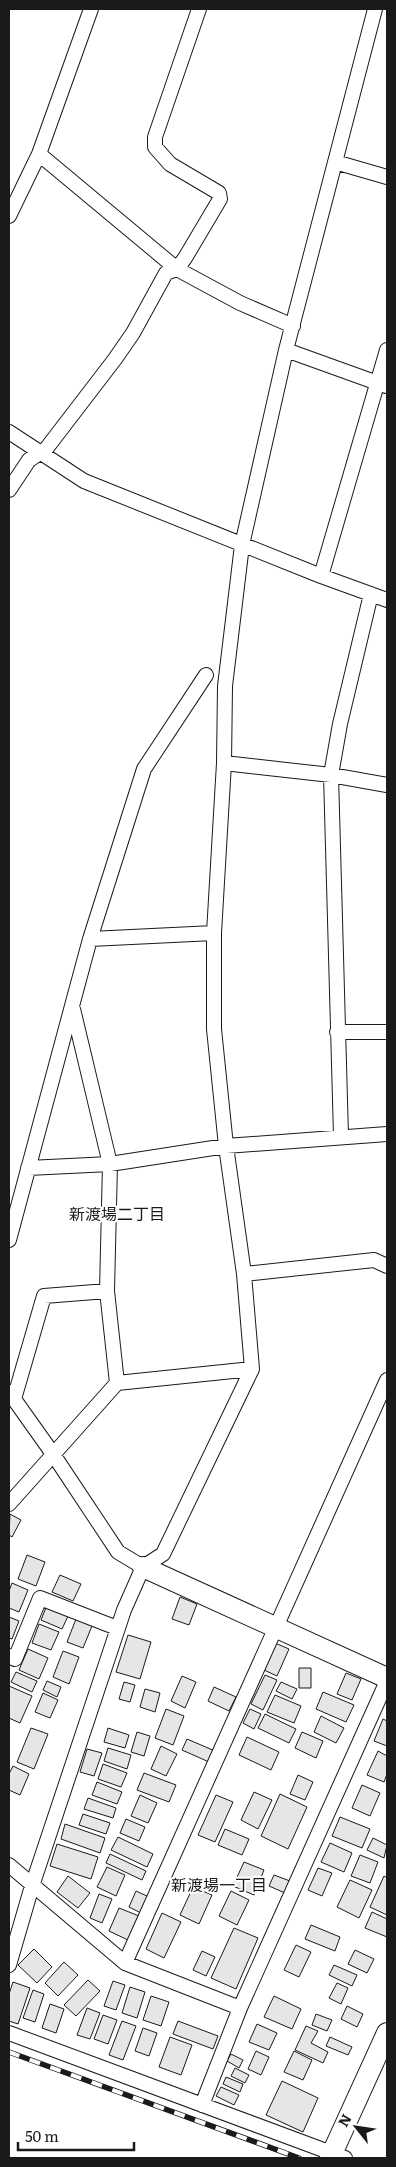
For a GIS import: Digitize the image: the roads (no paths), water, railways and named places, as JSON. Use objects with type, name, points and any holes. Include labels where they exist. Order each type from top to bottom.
[{"type":"street","points":[[9,216],[39,154],[91,9]]},
{"type":"street","points":[[9,490],[29,460],[46,449],[115,359],[133,333],[166,273],[177,269],[220,199],[219,193],[170,164],[155,147],[155,137],[198,9]]},
{"type":"street","points":[[9,1965],[32,1886],[117,1628],[143,1567],[163,1554],[252,1369],[244,1274],[226,1146],[214,1029],[214,933],[224,764],[225,686],[242,544],[286,350],[375,9]]},
{"type":"street","points":[[39,154],[177,269],[240,304],[293,326]]},
{"type":"street","points":[[335,162],[387,177]]},
{"type":"street","points":[[286,350],[383,385]]},
{"type":"street","points":[[321,576],[383,385],[387,350]]},
{"type":"street","points":[[9,432],[84,481],[321,576],[387,600]]},
{"type":"street","points":[[341,1136],[331,775],[340,724],[371,594]]},
{"type":"street","points":[[9,1240],[90,939],[144,769],[206,675]]},
{"type":"street","points":[[224,764],[331,775],[387,785]]},
{"type":"street","points":[[90,939],[214,933]]},
{"type":"street","points":[[72,1006],[110,1164],[108,1290],[117,1383]]},
{"type":"street","points":[[337,1032],[387,1032]]},
{"type":"street","points":[[28,1168],[110,1164],[226,1146],[387,1134]]},
{"type":"street","points":[[244,1274],[374,1260],[387,1266]]},
{"type":"street","points":[[108,1290],[44,1296],[11,1395],[118,1552],[143,1567],[387,1679],[240,2008],[202,2105]]},
{"type":"street","points":[[9,1504],[117,1383],[252,1369]]},
{"type":"street","points":[[125,1963],[387,1380]]},
{"type":"street","points":[[9,1656],[15,1659],[40,1598],[117,1628]]},
{"type":"street","points":[[9,1865],[125,1963],[240,2008]]},
{"type":"street","points":[[9,2033],[336,2157],[387,2033]]},
{"type":"railway","points":[[9,2052],[299,2158]]},
{"type":"district","name":"新渡場二丁目","points":[[117,1213]]},
{"type":"district","name":"新渡場一丁目","points":[[219,1884]]}]
